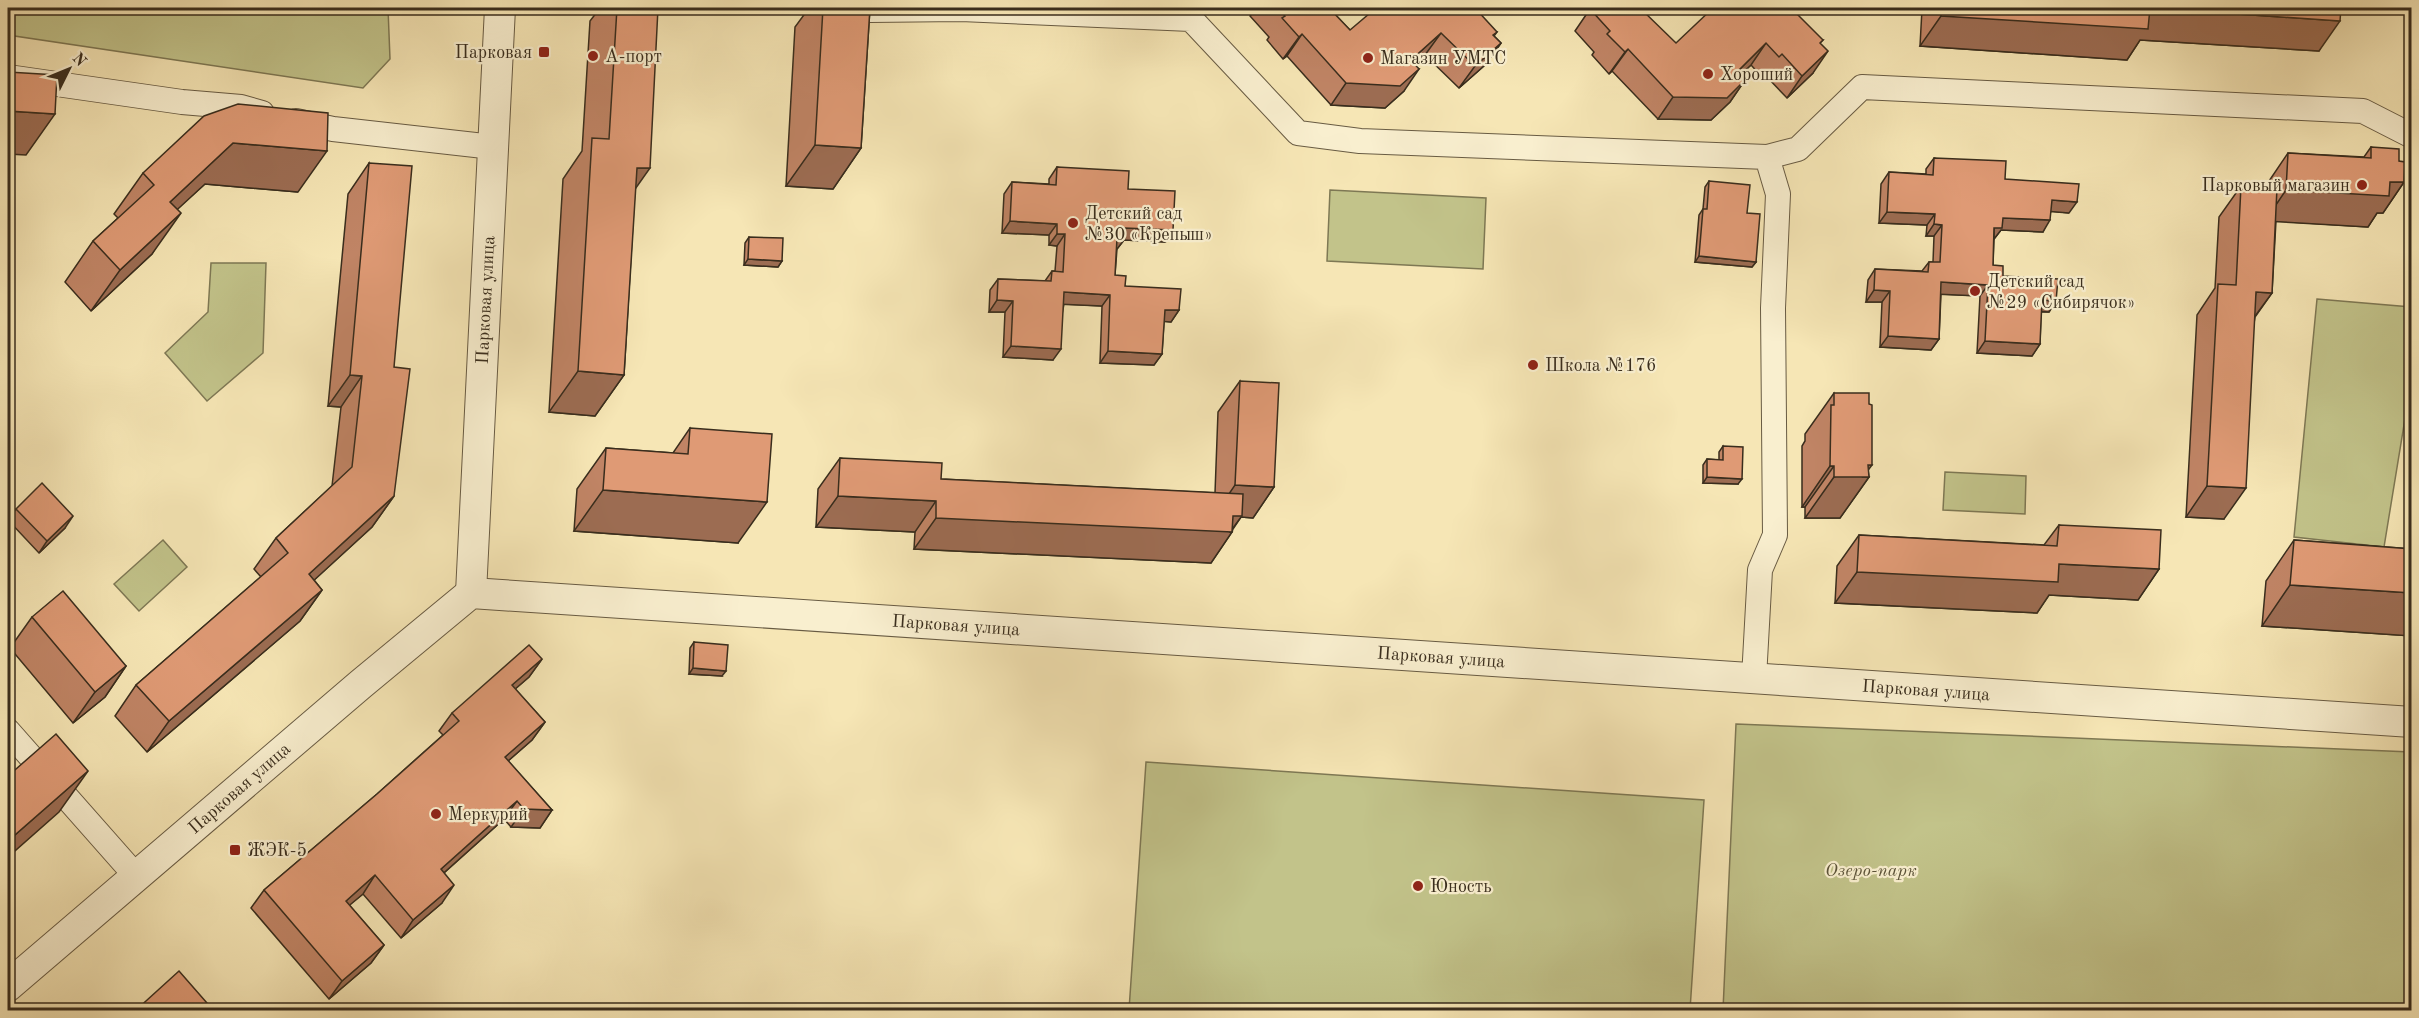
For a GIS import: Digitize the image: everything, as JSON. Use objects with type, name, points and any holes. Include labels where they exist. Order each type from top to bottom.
[{"type":"street","name":"Парковая улица","points":[[471,593],[500,8]]},
{"type":"street","points":[[813,8],[870,10],[961,8],[1191,19],[1298,134],[1360,141],[1767,157],[1798,149],[1862,87],[2363,111],[2412,136]]},
{"type":"street","points":[[8,77],[182,102],[241,108],[333,129],[493,147]]},
{"type":"street","points":[[1754,678],[1760,570],[1775,535],[1773,308],[1778,194],[1767,157]]},
{"type":"street","name":"Парковая улица","points":[[8,986],[471,593],[2412,722]]},
{"type":"street","points":[[8,731],[136,876]]},
{"type":"green space","points":[[8,8],[388,8],[390,59],[363,88],[8,35]]},
{"type":"green space","points":[[1330,190],[1486,198],[1483,269],[1327,261]]},
{"type":"green space","points":[[211,263],[266,263],[263,353],[207,401],[165,353],[208,312]]},
{"type":"green space","points":[[2317,299],[2411,307],[2411,382],[2384,547],[2294,537]]},
{"type":"green space","points":[[1945,472],[2026,476],[2025,514],[1943,510]]},
{"type":"green space","points":[[163,540],[187,567],[139,611],[114,584]]},
{"type":"green space","name":"Озеро-парк","points":[[1736,724],[2411,752],[2411,1010],[1723,1010]]},
{"type":"green space","name":"Юность","points":[[1146,762],[1704,800],[1690,1010],[1129,1010]]},
{"type":"building","points":[[617,8],[658,8],[650,168],[637,168],[624,375],[578,371],[592,138],[609,139]]},
{"type":"building","points":[[823,8],[870,8],[861,148],[815,145]]},
{"type":"building","points":[[1278,8],[1329,8],[1350,30],[1376,8],[1475,8],[1497,32],[1493,35],[1501,43],[1475,66],[1441,33],[1411,60],[1419,69],[1400,86],[1346,83],[1302,34],[1299,37],[1282,18],[1285,16]]},
{"type":"building","points":[[1640,8],[1676,43],[1713,8],[1791,8],[1823,40],[1820,43],[1828,51],[1802,76],[1782,54],[1779,57],[1766,43],[1737,72],[1745,80],[1727,98],[1673,97],[1628,49],[1625,52],[1607,34],[1610,31],[1590,9]]},
{"type":"building","points":[[1942,8],[2150,8],[2148,29],[1941,16]]},
{"type":"building","points":[[2150,8],[2341,8],[2340,21]]},
{"type":"building","points":[[8,72],[57,75],[55,114],[8,111]]},
{"type":"building","points":[[238,104],[328,113],[327,151],[233,143],[170,202],[181,213],[120,270],[93,241],[154,185],[143,173],[204,116]]},
{"type":"building","points":[[2371,147],[2399,149],[2399,161],[2405,162],[2404,182],[2390,182],[2389,196],[2286,190],[2288,153],[2371,158]]},
{"type":"building","points":[[1934,158],[2006,161],[2005,179],[2079,184],[2077,202],[2052,200],[2050,220],[2003,218],[2002,228],[1994,228],[1993,265],[2003,266],[2003,276],[2058,279],[2056,301],[2042,300],[2040,344],[1985,341],[1988,285],[1941,282],[1939,339],[1888,336],[1890,291],[1874,290],[1875,269],[1928,272],[1929,262],[1940,262],[1942,225],[1934,224],[1935,214],[1887,212],[1889,172],[1933,175]]},
{"type":"building","points":[[369,163],[412,166],[394,367],[410,369],[394,496],[309,574],[322,590],[169,721],[136,685],[288,553],[276,538],[352,467],[362,376],[350,375]]},
{"type":"building","points":[[1057,167],[1129,171],[1128,189],[1175,191],[1173,230],[1125,228],[1125,238],[1117,238],[1115,275],[1126,276],[1125,286],[1181,289],[1179,310],[1165,310],[1162,354],[1108,351],[1110,295],[1064,292],[1061,349],[1011,346],[1013,301],[997,300],[998,279],[1051,281],[1052,271],[1063,272],[1065,234],[1057,234],[1057,224],[1010,221],[1012,182],[1056,185]]},
{"type":"building","points":[[1709,181],[1750,185],[1747,213],[1760,214],[1756,262],[1699,256],[1703,209],[1707,209]]},
{"type":"building","points":[[2241,186],[2277,188],[2272,293],[2256,292],[2246,488],[2207,486],[2218,284],[2236,285]]},
{"type":"building","points":[[749,237],[783,238],[782,261],[748,259]]},
{"type":"building","points":[[1240,381],[1279,383],[1274,487],[1235,485]]},
{"type":"building","points":[[1834,393],[1869,393],[1869,404],[1872,405],[1872,465],[1868,465],[1869,477],[1834,477],[1834,466],[1830,466],[1831,405],[1834,405]]},
{"type":"building","points":[[690,428],[772,434],[767,502],[603,490],[606,448],[688,454]]},
{"type":"building","points":[[1723,446],[1743,447],[1742,479],[1707,477],[1707,459],[1723,460]]},
{"type":"building","points":[[840,458],[942,463],[941,479],[1243,494],[1242,516],[1233,516],[1232,532],[936,518],[936,501],[838,496]]},
{"type":"building","points":[[42,483],[73,516],[47,541],[16,509]]},
{"type":"building","points":[[2059,525],[2161,530],[2159,569],[2059,564],[2058,582],[1857,572],[1859,535],[2057,546]]},
{"type":"building","points":[[2294,540],[2412,549],[2412,593],[2290,585]]},
{"type":"building","points":[[63,591],[126,666],[95,692],[32,617]]},
{"type":"building","points":[[694,642],[728,645],[726,671],[693,668]]},
{"type":"building","points":[[529,645],[542,659],[512,685],[545,722],[505,757],[552,810],[524,809],[517,801],[441,869],[454,885],[413,920],[375,875],[346,901],[384,945],[342,981],[264,890],[459,721],[452,713]]},
{"type":"building","points":[[56,734],[88,771],[8,841],[8,776]]},
{"type":"building","points":[[179,971],[214,1011],[135,1011]]},
{"type":"place","name":"Парковая","points":[[544,52]]},
{"type":"place","name":"А-порт","points":[[593,56]]},
{"type":"place","name":"Магазин УМТС","points":[[1368,58]]},
{"type":"place","name":"Хороший","points":[[1708,74]]},
{"type":"place","name":"Парковый магазин","points":[[2362,185]]},
{"type":"place","name":"Детский сад №30 «Крепыш»","points":[[1073,223]]},
{"type":"place","name":"Детский сад №29 «Сибирячок»","points":[[1975,291]]},
{"type":"place","name":"Школа №176","points":[[1533,365]]},
{"type":"place","name":"Меркурий","points":[[436,814]]},
{"type":"place","name":"ЖЭК-5","points":[[235,850]]},
{"type":"place","name":"Юность","points":[[1418,886]]}]
